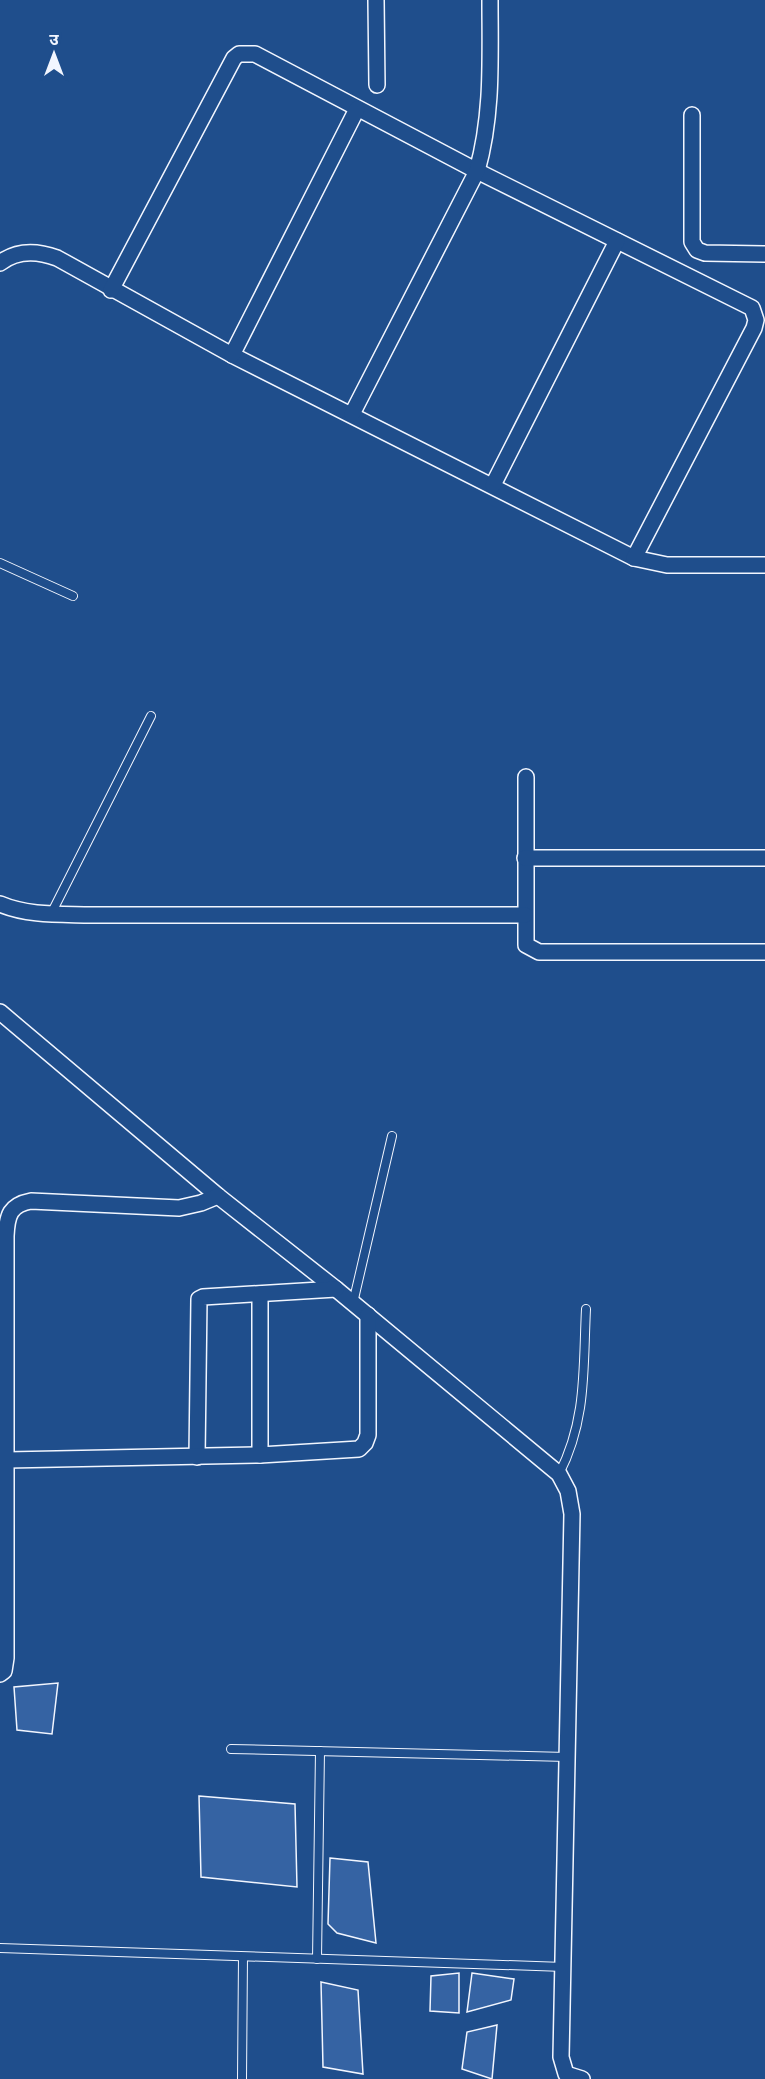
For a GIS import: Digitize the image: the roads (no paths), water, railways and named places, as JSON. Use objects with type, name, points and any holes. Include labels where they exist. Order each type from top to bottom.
[{"type":"street","points":[[376,0],[377,85]]},
{"type":"street","points":[[352,414],[477,171],[485,141],[490,104],[490,0]]},
{"type":"street","points":[[111,290],[234,58],[239,54],[255,54],[477,171],[752,308],[756,320],[732,372],[634,558]]},
{"type":"street","points":[[232,356],[357,109]]},
{"type":"street","points":[[692,115],[692,242],[696,250],[705,253],[765,254]]},
{"type":"street","points":[[492,485],[617,241]]},
{"type":"street","points":[[0,263],[24,253],[40,252],[57,258],[232,356],[352,414],[634,558],[667,565],[765,565]]},
{"type":"street","points":[[526,777],[526,945],[534,951],[765,952]]},
{"type":"street","points":[[525,858],[765,858]]},
{"type":"street","points":[[0,904],[13,909],[51,914],[525,915]]},
{"type":"street","points":[[0,1012],[218,1196],[368,1315],[559,1474],[568,1491],[572,1514],[569,1757],[561,2057],[566,2077],[582,2079]]},
{"type":"street","points":[[0,1674],[4,1671],[6,1658],[6,1219],[10,1210],[19,1203],[32,1201],[179,1208],[218,1196]]},
{"type":"street","points":[[197,1457],[197,1304],[203,1297],[336,1289]]},
{"type":"street","points":[[260,1294],[260,1455]]},
{"type":"street","points":[[7,1460],[197,1457],[349,1451],[365,1443],[368,1435],[368,1315]]},
{"type":"lane","points":[[0,563],[73,596]]},
{"type":"lane","points":[[51,914],[151,716]]},
{"type":"lane","points":[[353,1303],[392,1136]]},
{"type":"lane","points":[[559,1474],[577,1432],[582,1405],[586,1309]]},
{"type":"lane","points":[[231,1749],[569,1757]]},
{"type":"lane","points":[[317,1959],[320,1751]]},
{"type":"lane","points":[[0,1948],[564,1967]]},
{"type":"lane","points":[[242,2079],[243,1957]]}]
